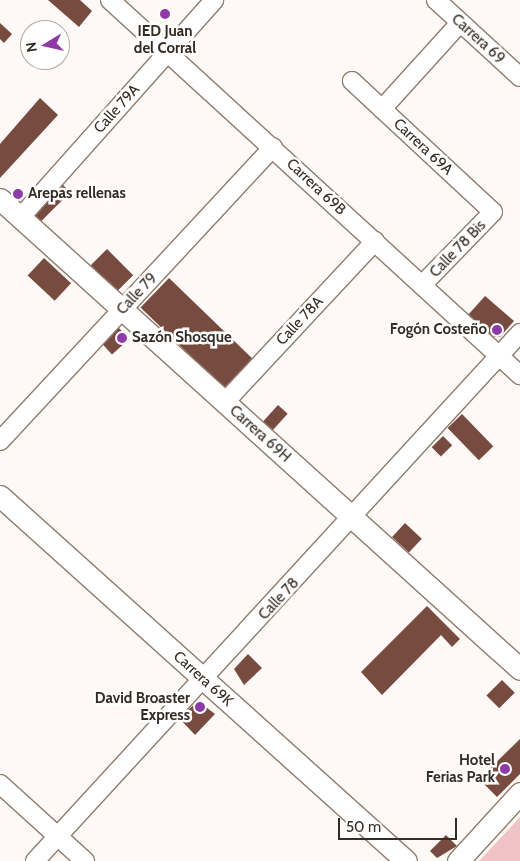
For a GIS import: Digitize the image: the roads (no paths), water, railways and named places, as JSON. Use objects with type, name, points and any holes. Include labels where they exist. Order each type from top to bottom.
[{"type":"street","name":"Carrera 69B","points":[[110,0],[169,51],[520,375]]},
{"type":"street","name":"Calle 79A","points":[[20,218],[214,0]]},
{"type":"street","name":"Carrera 69","points":[[436,0],[520,77]]},
{"type":"street","points":[[382,109],[460,23]]},
{"type":"street","name":"Carrera 69A","points":[[352,81],[493,212]]},
{"type":"street","name":"Calle 79","points":[[0,441],[273,147]]},
{"type":"street","name":"Carrera 69H","points":[[0,199],[520,670]]},
{"type":"street","name":"Calle 78 Bis","points":[[422,285],[493,212]]},
{"type":"street","name":"Calle 78A","points":[[225,402],[375,241]]},
{"type":"street","name":"Calle 78","points":[[35,861],[354,518],[520,333]]},
{"type":"street","name":"Carrera 69K","points":[[0,496],[406,861]]},
{"type":"street","points":[[0,784],[84,861]]},
{"type":"street","points":[[458,861],[520,793]]},
{"type":"place","name":"IED Juan del Corral","points":[[165,14]]},
{"type":"place","name":"Arepas rellenas","points":[[18,194]]},
{"type":"place","name":"Fogón Costeño","points":[[497,330]]},
{"type":"place","name":"Sazón Shosque","points":[[122,338]]},
{"type":"place","name":"David Broaster Express","points":[[200,707]]},
{"type":"place","name":"Hotel Ferias Park","points":[[505,769]]}]
